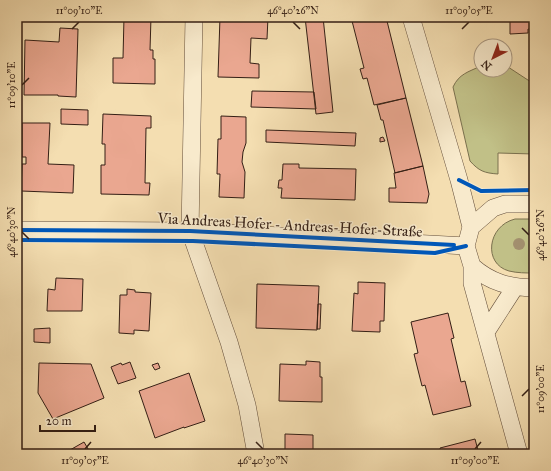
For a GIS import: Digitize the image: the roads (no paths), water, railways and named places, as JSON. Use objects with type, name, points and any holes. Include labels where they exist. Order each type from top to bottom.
[{"type":"street","points":[[190,231],[194,17]]},
{"type":"street","points":[[411,17],[455,165],[471,227],[466,246],[472,266],[472,283],[520,454]]},
{"type":"street","points":[[471,227],[493,208],[505,204],[534,204]]},
{"type":"street","name":"Via Andreas Hofer - Andreas-Hofer-Straße","points":[[17,230],[190,231],[466,246]]},
{"type":"street","name":"Via Andreas Hofer - Andreas-Hofer-Straße","points":[[190,231],[230,342],[247,405],[256,454]]},
{"type":"street","points":[[472,266],[492,281],[515,287],[534,288]]},
{"type":"street","points":[[486,332],[515,287]]}]
